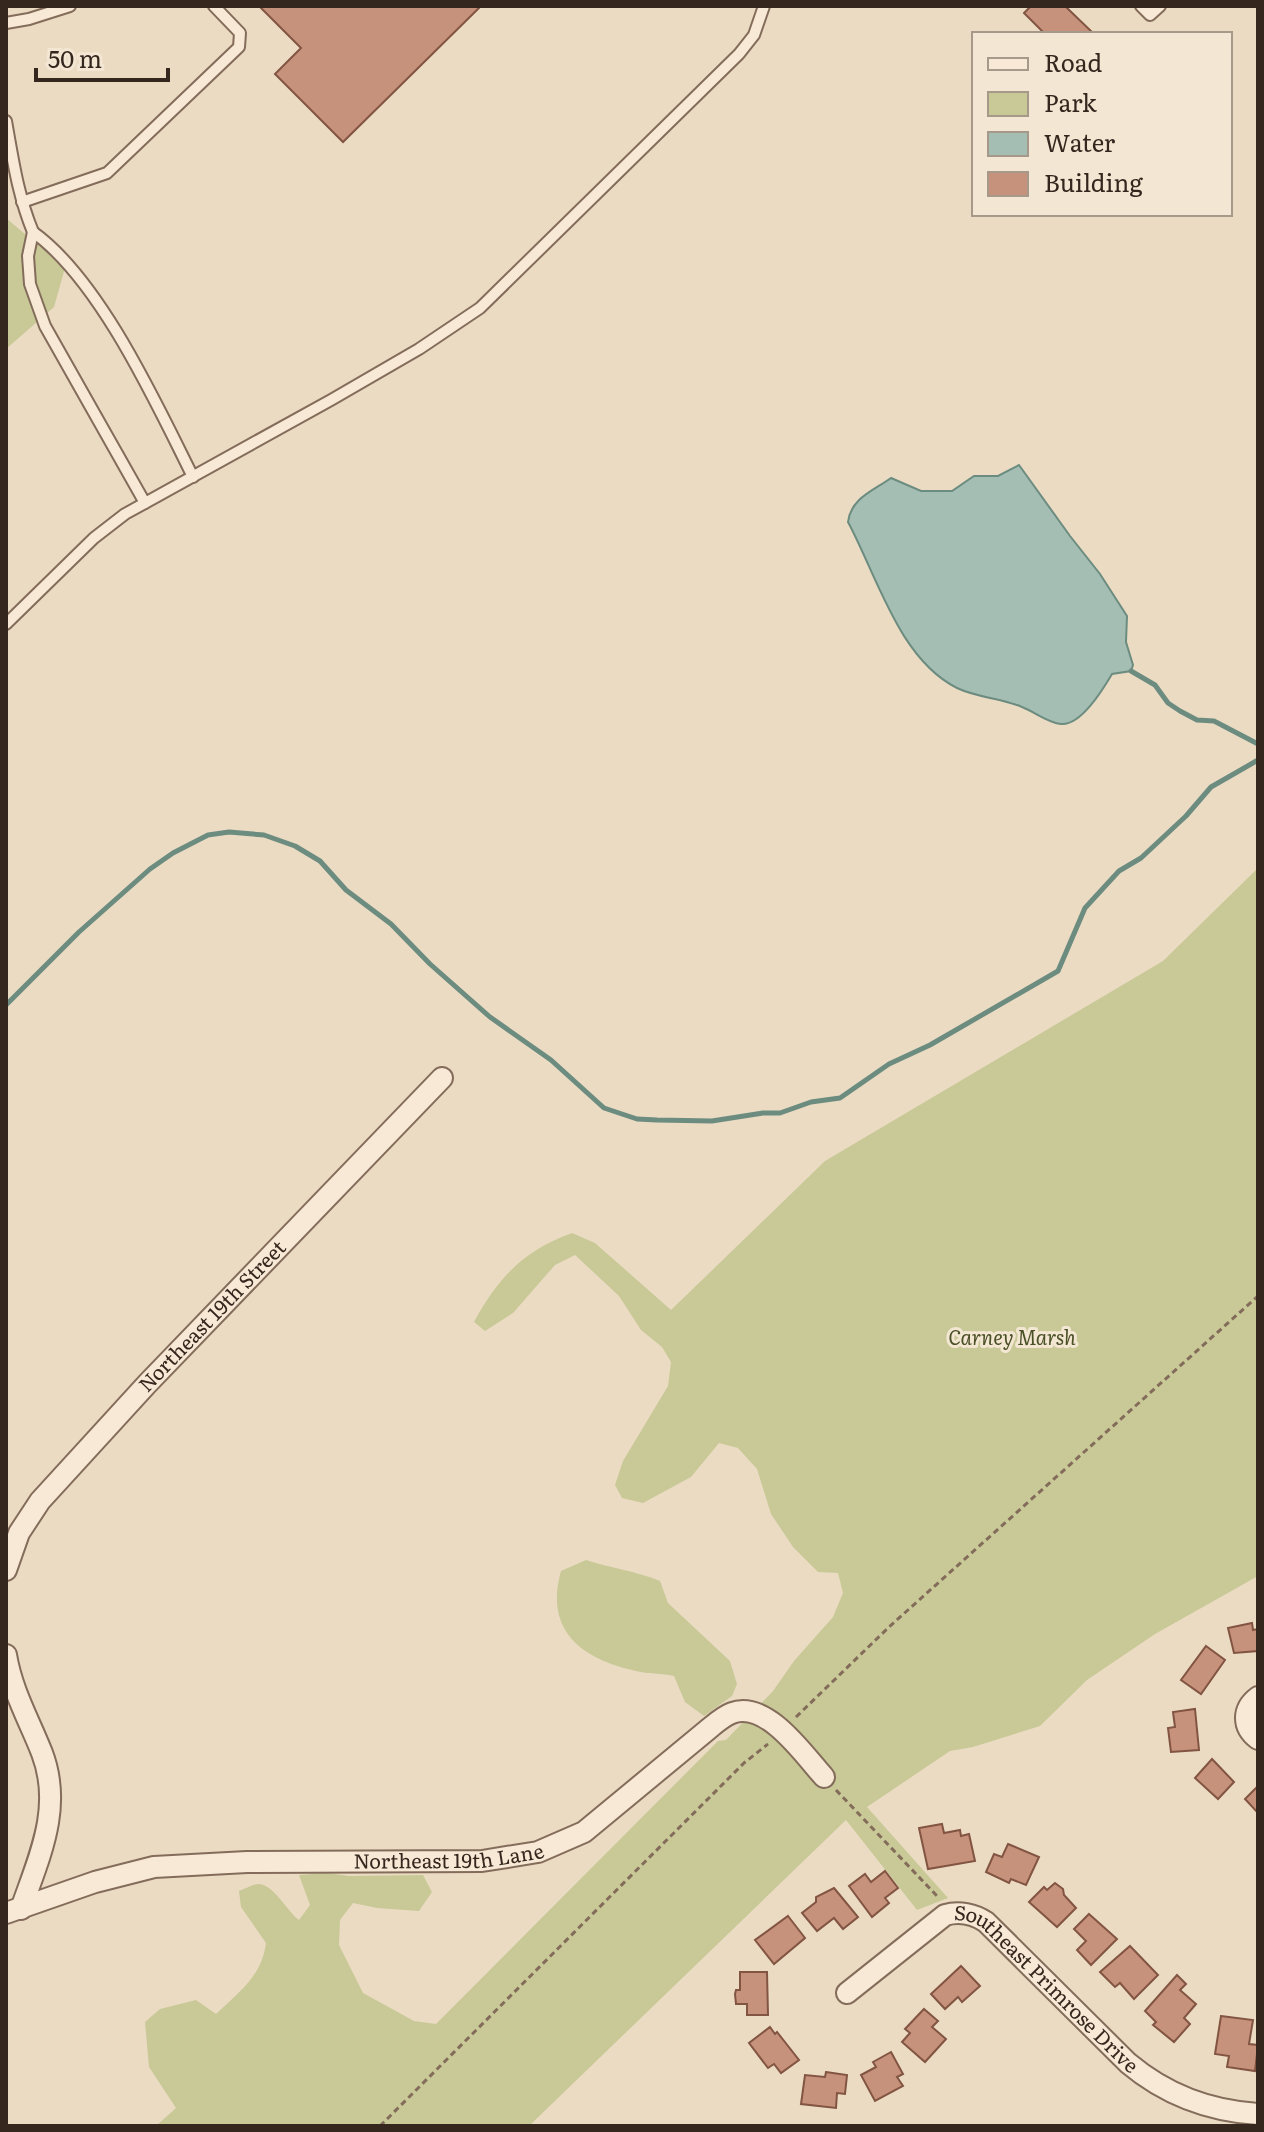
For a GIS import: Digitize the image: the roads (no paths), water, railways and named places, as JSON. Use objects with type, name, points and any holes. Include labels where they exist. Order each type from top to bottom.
[{"type":"street","name":"Northeast 19th Street","points":[[6,1570],[19,1533],[40,1501],[147,1384],[442,1078]]},
{"type":"street","points":[[6,1655],[17,1700],[49,1772],[52,1793],[48,1826],[14,1911]]},
{"type":"street","points":[[1258,1697],[1248,1706],[1245,1719],[1250,1732],[1258,1739]]},
{"type":"street","name":"Northeast 19th Lane","points":[[14,1911],[95,1882],[154,1867],[247,1862],[482,1861],[538,1852],[584,1832],[732,1713],[758,1713],[771,1721],[824,1777]]},
{"type":"street","name":"Southeast Primrose Drive","points":[[847,1993],[949,1914],[971,1915],[986,1922],[1128,2063],[1157,2085],[1215,2109],[1258,2114]]},
{"type":"lane","points":[[6,23],[70,6]]},
{"type":"lane","points":[[22,202],[107,173],[229,58],[239,47],[240,33],[214,6]]},
{"type":"lane","points":[[6,624],[94,538],[125,514],[406,357],[480,308],[739,54],[754,35],[764,6]]},
{"type":"lane","points":[[1141,6],[1150,15],[1160,6]]},
{"type":"lane","points":[[6,121],[22,202],[33,232],[28,256],[30,284],[45,326],[145,503]]},
{"type":"lane","points":[[33,232],[55,248],[90,293],[130,356],[193,477]]},
{"type":"water","points":[[1019,465],[1100,574],[1127,616],[1126,642],[1133,665],[1131,671],[1112,674],[1084,713],[1069,723],[1046,720],[1014,704],[965,691],[937,675],[905,637],[848,522],[858,501],[891,478],[921,491],[952,491],[974,476],[998,476]]},
{"type":"waterway","points":[[1131,671],[1155,685],[1168,703],[1180,711],[1197,720],[1214,721],[1258,744]]},
{"type":"waterway","points":[[6,1005],[79,932],[150,869],[173,853],[208,835],[229,832],[264,835],[295,846],[320,861],[346,890],[391,924],[430,964],[490,1017],[551,1060],[604,1108],[637,1119],[657,1120],[712,1121],[780,1113],[811,1102],[840,1098],[889,1064],[930,1045],[1058,971],[1085,908],[1119,871],[1141,858],[1186,816],[1211,787],[1258,760]]},
{"type":"park label","name":"Carney Marsh","points":[[1012,1338]]}]
